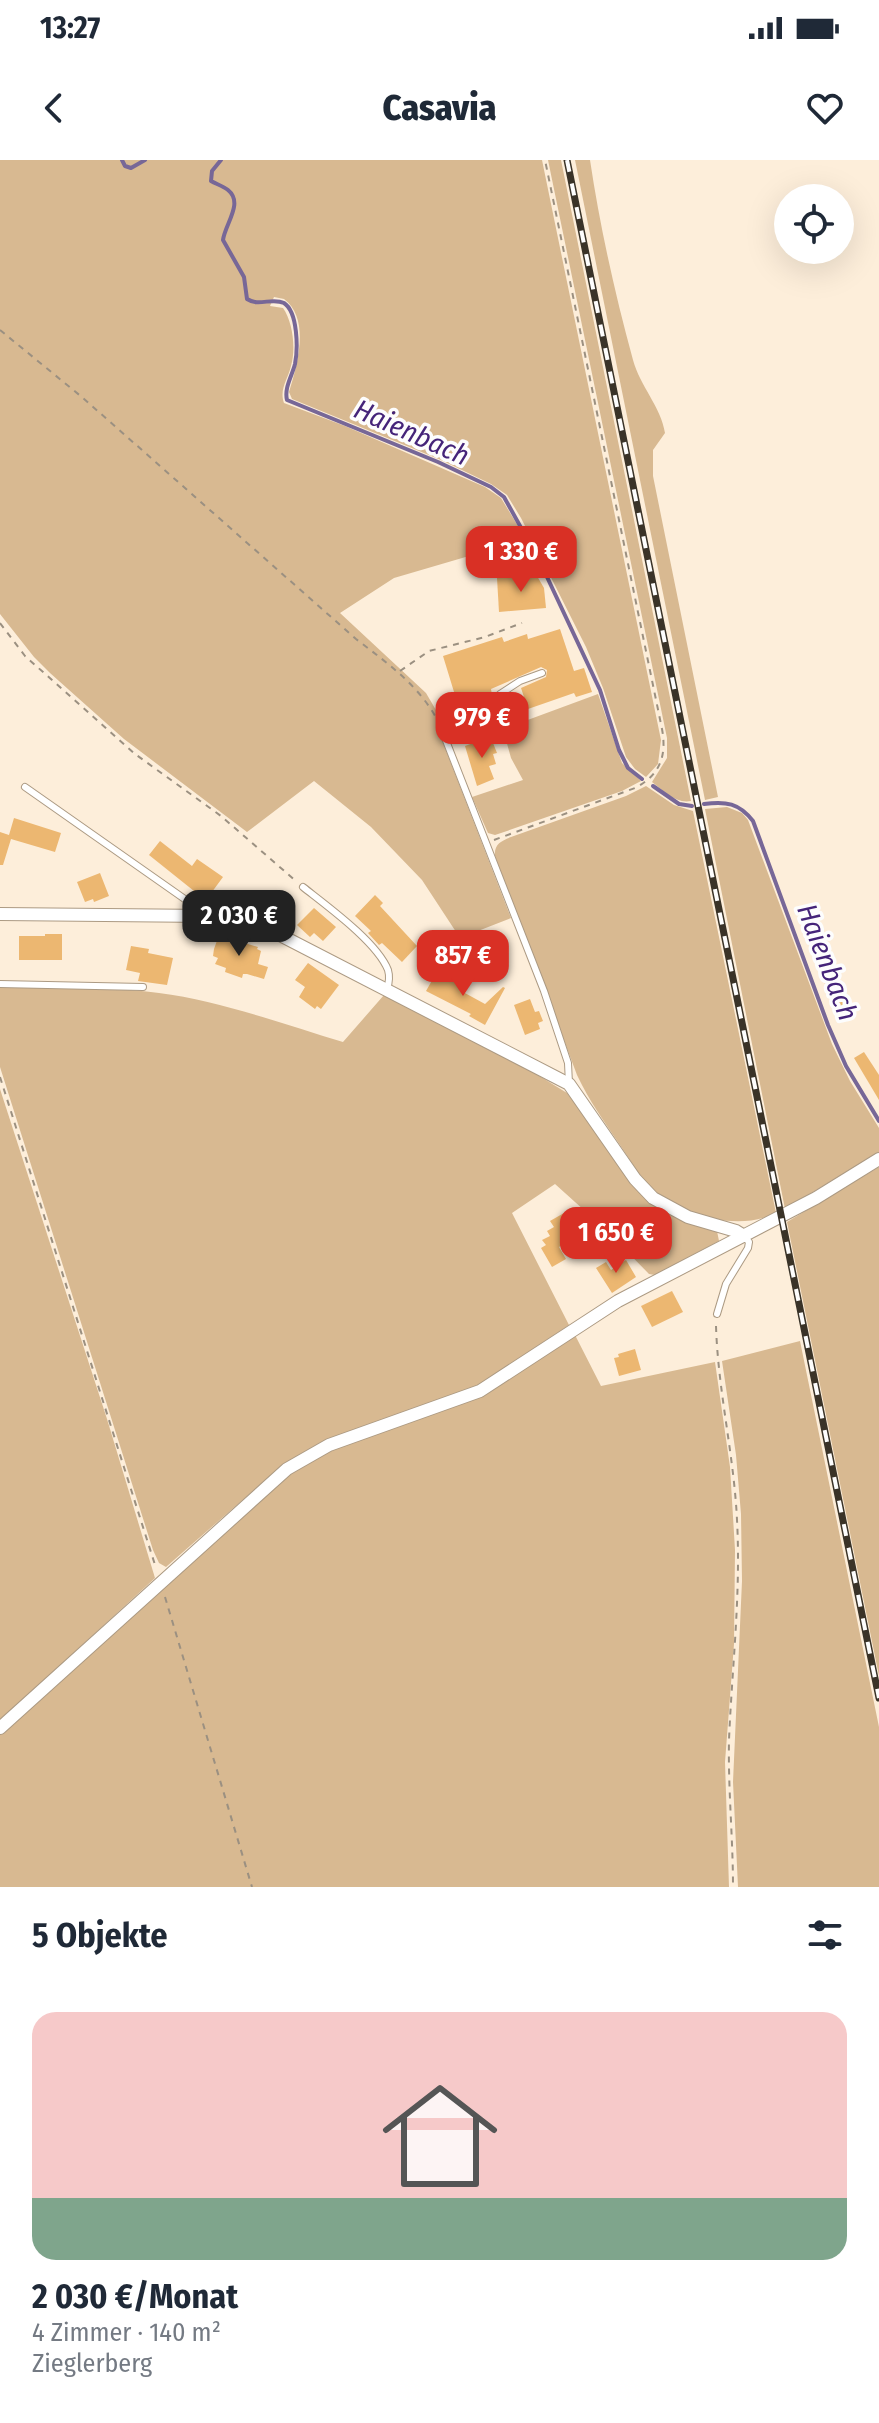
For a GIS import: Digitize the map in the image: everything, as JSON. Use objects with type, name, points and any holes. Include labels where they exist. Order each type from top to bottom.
[{"type":"street","points":[[0,914],[209,916],[258,925],[569,1084],[635,1179],[653,1198],[688,1217],[744,1236]]},
{"type":"street","points":[[0,1728],[269,1483],[297,1463],[351,1436],[473,1395],[650,1283],[816,1198],[879,1159]]},
{"type":"lane","points":[[542,673],[520,681],[500,694],[490,708],[445,738],[563,1046],[569,1084]]},
{"type":"lane","points":[[25,787],[209,916]]},
{"type":"lane","points":[[303,887],[357,932],[377,955],[389,974],[387,989]]},
{"type":"lane","points":[[0,984],[143,987]]},
{"type":"lane","points":[[717,1314],[726,1284],[748,1248],[749,1242],[744,1236]]},
{"type":"path","points":[[487,843],[635,788],[654,775],[662,762],[664,750],[545,160]]},
{"type":"path","points":[[0,330],[83,398],[356,639],[399,671],[421,694],[445,738]]},
{"type":"path","points":[[0,623],[25,656],[135,754],[221,816],[303,887]]},
{"type":"path","points":[[399,671],[429,651],[485,637],[522,623]]},
{"type":"path","points":[[0,1077],[122,1455],[252,1887]]},
{"type":"path","points":[[717,1314],[717,1348],[732,1451],[737,1521],[738,1616],[729,1767],[733,1887]]},
{"type":"shaded area","points":[[0,160],[542,160],[661,740],[658,764],[646,777],[626,757],[586,647],[507,495],[441,460],[292,399],[289,392],[300,330],[292,308],[284,299],[274,297],[270,306],[283,308],[293,336],[293,359],[283,389],[284,403],[485,487],[501,498],[521,531],[497,536],[469,556],[394,578],[340,613],[426,693],[447,729],[444,725],[440,735],[511,918],[460,938],[422,880],[371,827],[314,781],[247,832],[124,739],[34,657],[0,614]]},
{"type":"shaded area","points":[[548,160],[561,160],[691,801],[675,799],[652,782],[667,758],[667,738]]},
{"type":"shaded area","points":[[575,160],[590,160],[608,260],[633,360],[663,423],[665,433],[653,450],[653,476],[718,797],[705,800]]},
{"type":"shaded area","points":[[598,694],[622,763],[641,781],[622,791],[504,832],[495,835],[488,833],[472,797],[523,780],[511,758],[503,729]]},
{"type":"shaded area","points":[[646,786],[674,805],[693,811],[776,1213],[761,1219],[728,1221],[693,1213],[663,1198],[642,1179],[577,1075],[495,856],[497,846],[504,840]]},
{"type":"shaded area","points":[[727,807],[742,813],[748,820],[832,1044],[879,1128],[879,1152],[785,1209],[705,809]]},
{"type":"shaded area","points":[[0,988],[100,988],[159,993],[229,1007],[343,1042],[384,995],[523,1066],[567,1093],[656,1206],[676,1218],[717,1231],[719,1241],[655,1275],[649,1274],[555,1184],[512,1213],[569,1325],[476,1387],[344,1433],[302,1453],[279,1468],[166,1567],[159,1563],[153,1550],[0,1067]]},
{"type":"shaded area","points":[[0,1089],[155,1578],[0,1721]]},
{"type":"shaded area","points":[[879,1167],[879,1676],[787,1222]]},
{"type":"shaded area","points":[[575,1335],[601,1386],[715,1362],[730,1467],[735,1550],[734,1644],[725,1762],[729,1887],[0,1887],[0,1734],[284,1477],[326,1452],[484,1396]]},
{"type":"shaded area","points":[[800,1341],[879,1727],[879,1887],[738,1887],[733,1782],[742,1581],[741,1514],[722,1361]]},
{"type":"building","points":[[537,576],[544,588],[546,608],[499,612],[497,578]]},
{"type":"building","points":[[560,629],[574,671],[584,668],[592,692],[576,697],[574,693],[528,709],[521,688],[546,677],[547,670],[541,667],[491,689],[492,695],[458,705],[443,656],[502,637],[504,642],[527,634],[528,639]]},
{"type":"building","points":[[487,738],[497,753],[493,754],[496,764],[489,766],[494,779],[477,786],[465,746]]},
{"type":"building","points":[[14,818],[61,833],[55,852],[11,839],[3,865],[0,865],[0,832],[9,835]]},
{"type":"building","points":[[160,841],[192,866],[197,859],[223,877],[209,896],[204,899],[149,855]]},
{"type":"building","points":[[100,873],[109,896],[85,902],[77,882]]},
{"type":"building","points":[[375,895],[383,903],[380,906],[417,946],[402,962],[382,943],[379,945],[368,933],[371,931],[355,916]]},
{"type":"building","points":[[314,908],[336,927],[323,941],[314,933],[310,937],[297,925]]},
{"type":"building","points":[[62,934],[62,960],[19,960],[19,936]]},
{"type":"building","points":[[219,935],[258,947],[261,951],[258,964],[268,967],[264,979],[247,974],[243,974],[242,978],[225,972],[226,968],[215,964],[218,958],[213,956]]},
{"type":"building","points":[[131,946],[173,958],[167,985],[138,981],[140,973],[126,970]]},
{"type":"building","points":[[308,963],[339,985],[321,1009],[317,1006],[315,1009],[299,997],[305,987],[295,980]]},
{"type":"building","points":[[445,973],[466,987],[463,992],[485,1004],[505,988],[485,1025],[469,1016],[471,1014],[426,991],[434,977],[441,981]]},
{"type":"building","points":[[831,973],[849,1018],[839,1021],[822,976]]},
{"type":"building","points":[[530,999],[543,1021],[538,1023],[540,1029],[525,1035],[514,1005]]},
{"type":"building","points":[[864,1052],[879,1075],[879,1100],[854,1058]]},
{"type":"building","points":[[564,1213],[578,1235],[559,1247],[566,1259],[552,1267],[541,1248],[546,1245],[542,1240],[550,1236],[547,1231],[554,1227],[550,1221]]},
{"type":"building","points":[[626,1260],[636,1277],[612,1293],[596,1268],[606,1262],[611,1270]]},
{"type":"building","points":[[672,1291],[683,1312],[652,1327],[641,1306]]},
{"type":"building","points":[[635,1349],[641,1370],[619,1376],[614,1358]]},
{"type":"waterway","name":"Haienbach","points":[[122,160],[125,166],[131,168],[145,160]]},
{"type":"waterway","name":"Haienbach","points":[[221,160],[212,171],[211,181],[228,190],[234,201],[223,240],[244,277],[247,299],[284,303],[292,314],[297,340],[287,400],[438,462],[491,487],[504,497],[540,562],[600,690],[619,750],[628,768],[642,779]]},
{"type":"waterway","name":"Haienbach","points":[[653,786],[679,804],[692,806]]},
{"type":"waterway","name":"Haienbach","points":[[704,804],[732,805],[743,810],[753,821],[828,1025],[846,1066],[879,1121]]},
{"type":"railway","points":[[567,160],[879,1698]]}]
